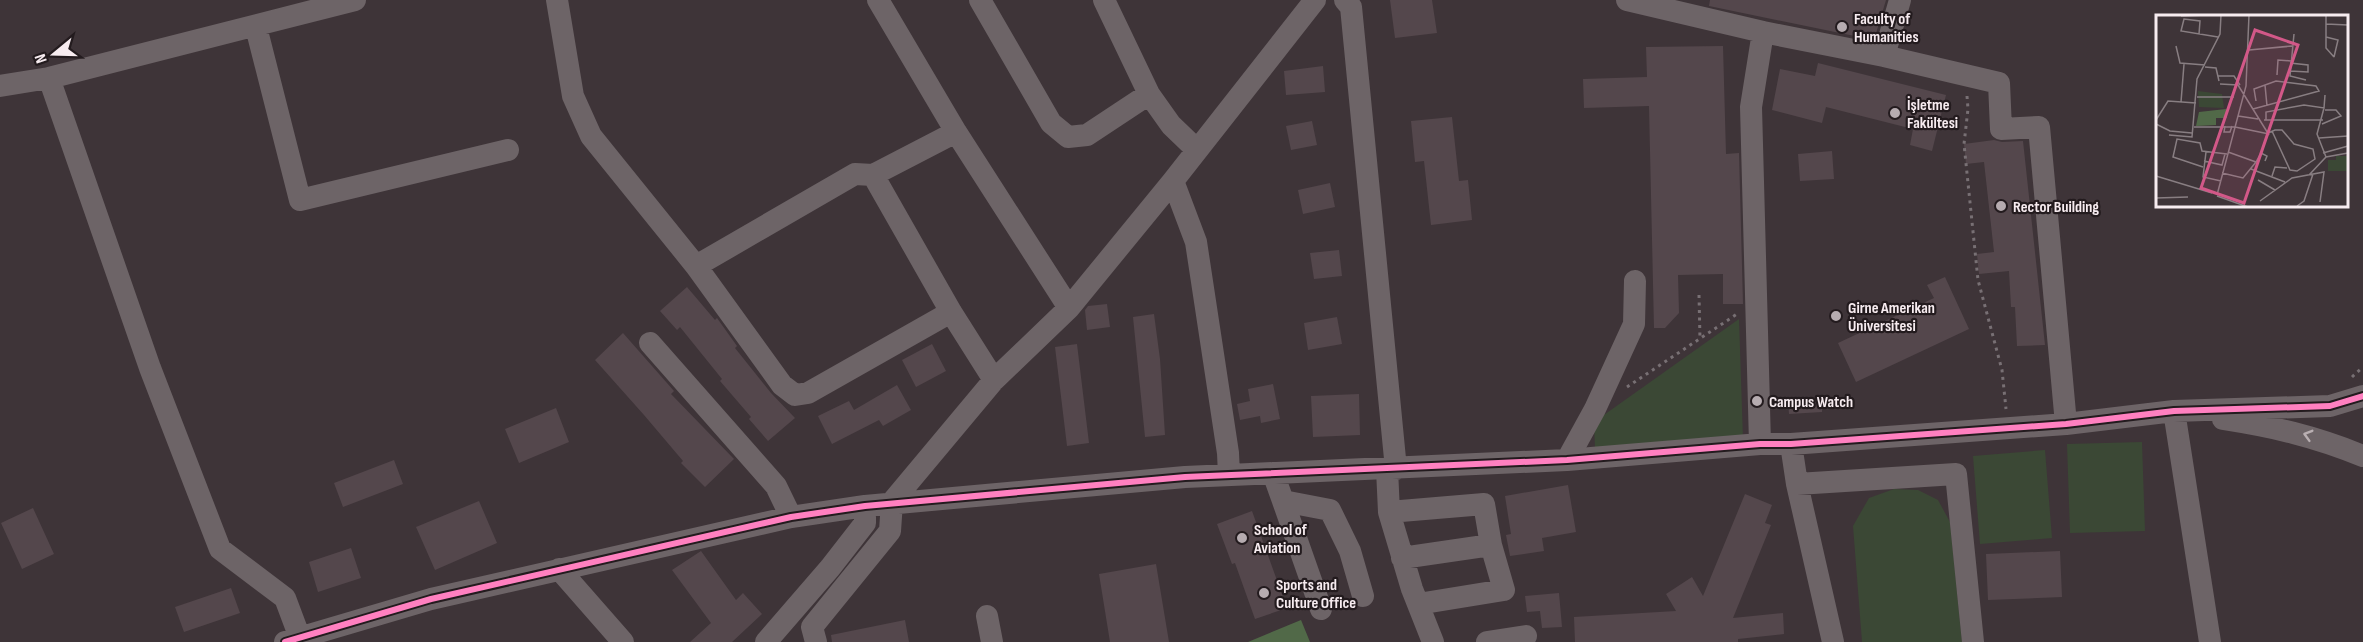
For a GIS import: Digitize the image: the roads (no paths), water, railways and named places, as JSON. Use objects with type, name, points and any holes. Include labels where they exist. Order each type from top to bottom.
[{"type":"street","points":[[0,86],[49,78],[256,27],[279,10],[355,0]]},
{"type":"street","points":[[557,0],[573,96],[591,136],[696,266],[782,386],[795,395],[808,393],[951,312]]},
{"type":"street","points":[[878,0],[956,132],[1069,308]]},
{"type":"street","points":[[980,0],[1051,123],[1068,137],[1087,135],[1149,94]]},
{"type":"street","points":[[1104,0],[1149,94],[1171,125],[1197,150]]},
{"type":"street","points":[[816,642],[812,627],[890,531],[892,502],[994,380],[1069,308],[1173,181],[1315,0]]},
{"type":"street","points":[[1345,0],[1351,7],[1392,469],[1389,512],[1402,558],[1433,642]]},
{"type":"street","points":[[1627,0],[1999,83],[2001,129],[2039,127],[2066,424]]},
{"type":"street","points":[[1884,56],[1900,0]]},
{"type":"street","points":[[256,27],[300,200],[508,150]]},
{"type":"street","points":[[1760,444],[1751,107],[1763,32]]},
{"type":"street","points":[[49,78],[150,368],[220,549],[285,598],[292,640],[431,599],[559,569],[791,517],[892,502],[1228,475],[1566,460],[1760,444],[1791,444],[2066,424],[2174,411],[2330,406],[2363,396]]},
{"type":"street","points":[[696,266],[855,174],[873,175],[956,132]]},
{"type":"street","points":[[873,175],[951,312],[994,380]]},
{"type":"street","points":[[1173,181],[1196,242],[1228,453],[1228,475]]},
{"type":"street","points":[[1566,460],[1595,409],[1634,324],[1635,281]]},
{"type":"street","points":[[650,343],[776,486],[791,517]]},
{"type":"street","points":[[2174,411],[2294,431],[2363,456]]},
{"type":"street","points":[[2174,411],[2210,642]]},
{"type":"street","points":[[1791,444],[1797,484],[1833,642]]},
{"type":"street","points":[[1273,473],[1321,609]]},
{"type":"street","points":[[1797,484],[1956,474],[1973,642]]},
{"type":"street","points":[[1283,501],[1330,510],[1350,551],[1363,596]]},
{"type":"street","points":[[1389,512],[1484,504],[1491,545],[1503,590],[1418,604]]},
{"type":"street","points":[[766,642],[830,568],[865,523],[865,506]]},
{"type":"street","points":[[1402,558],[1491,545]]},
{"type":"street","points":[[559,569],[623,642]]},
{"type":"street","points":[[987,616],[992,642]]},
{"type":"street","points":[[1487,642],[1526,636]]},
{"type":"place","name":"Faculty of Humanities","points":[[1842,27]]},
{"type":"place","name":"İşletme Fakültesi","points":[[1895,113]]},
{"type":"place","name":"Rector Building","points":[[2001,206]]},
{"type":"place","name":"Girne Amerikan Üniversitesi","points":[[1836,316]]},
{"type":"place","name":"Campus Watch","points":[[1757,401]]},
{"type":"place","name":"School of Aviation","points":[[1242,538]]},
{"type":"place","name":"Sports and Culture Office","points":[[1264,593]]}]
